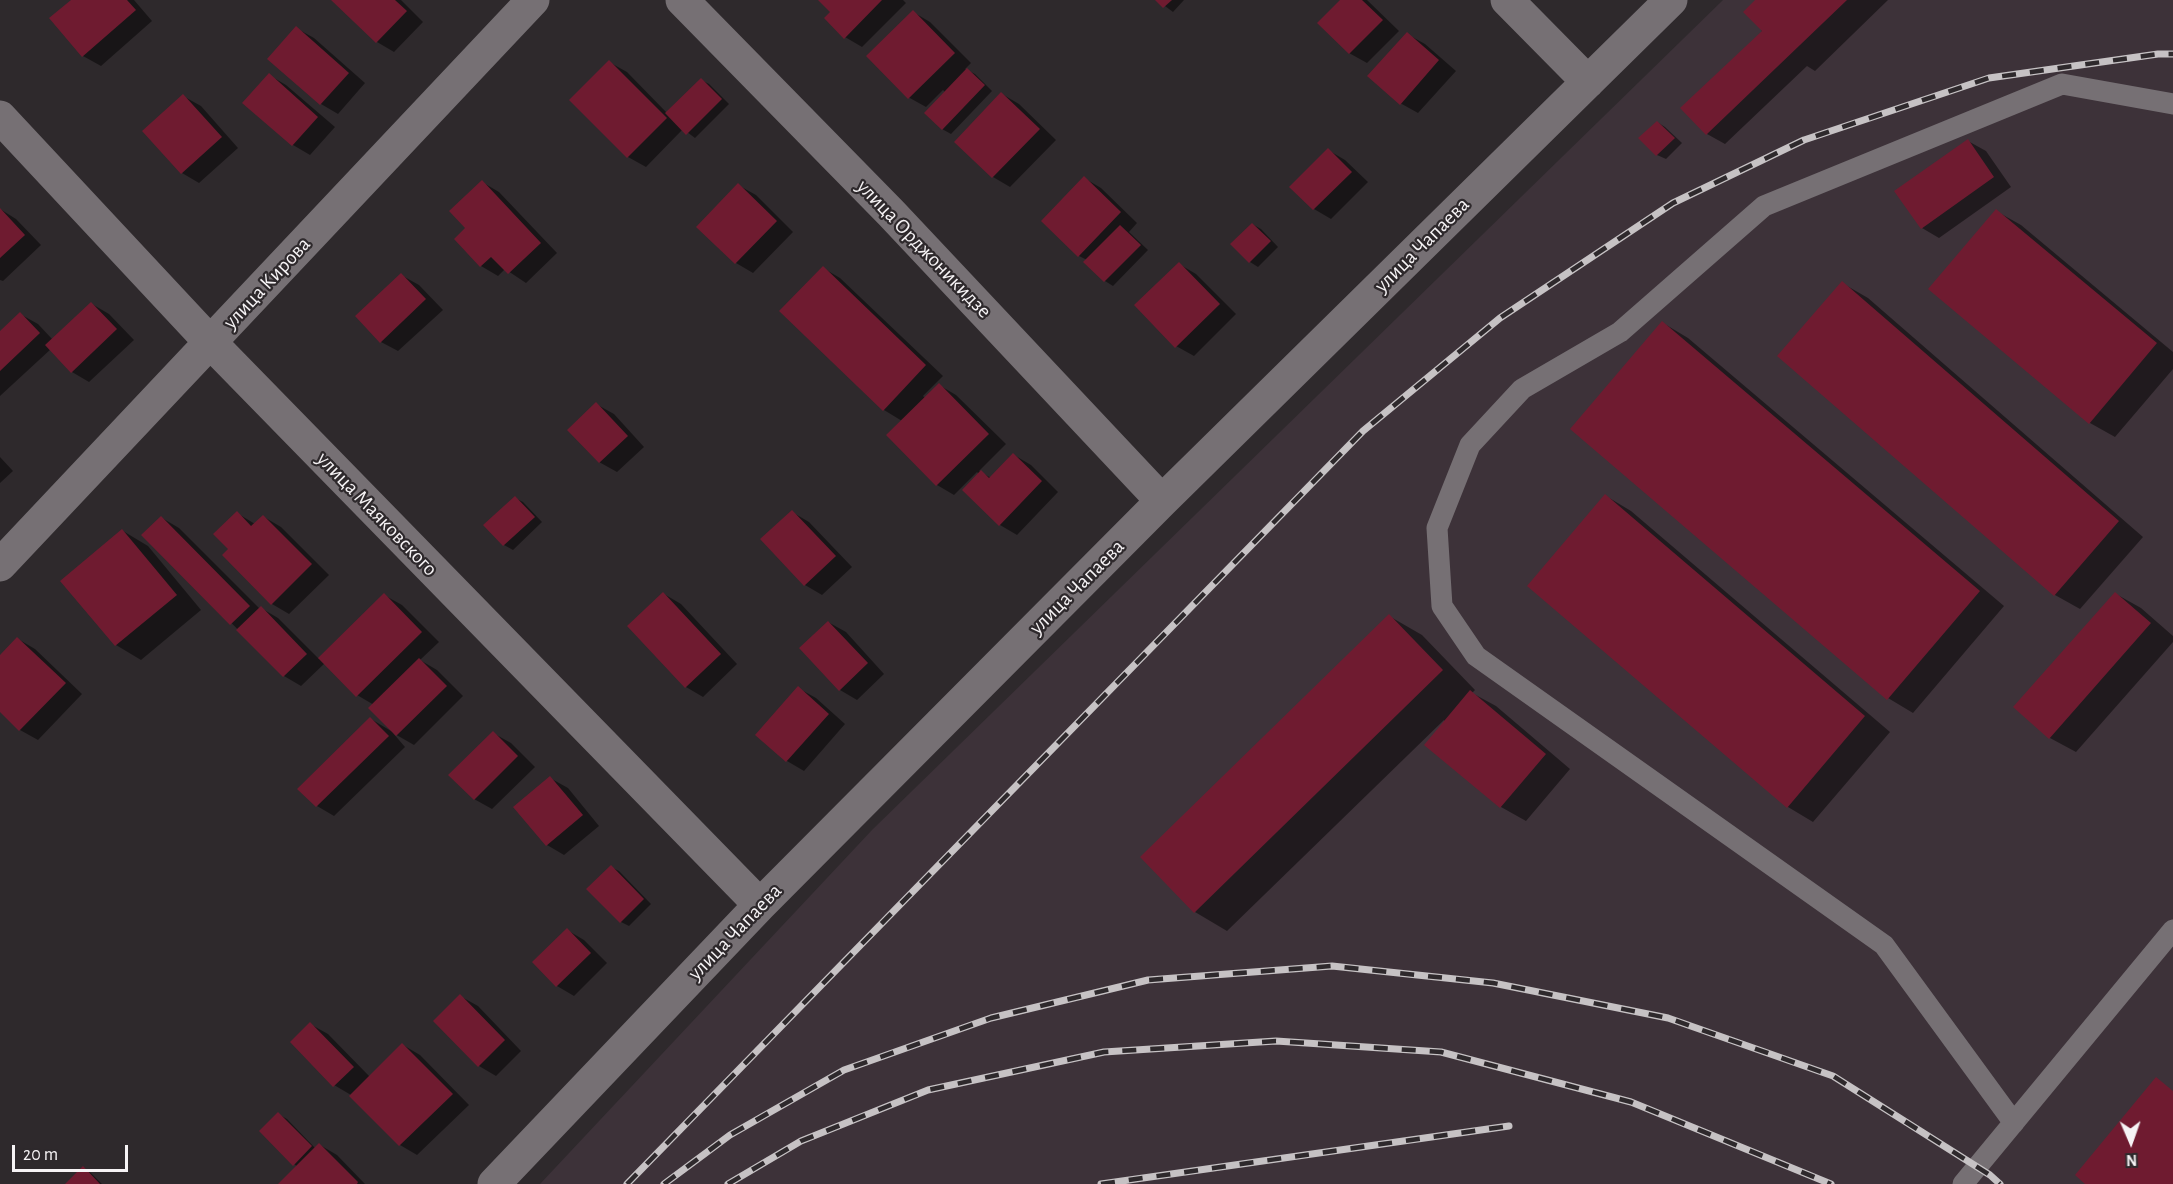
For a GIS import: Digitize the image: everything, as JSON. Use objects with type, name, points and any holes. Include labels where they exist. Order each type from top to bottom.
[{"type":"street","name":"улица Кирова","points":[[0,565],[211,344],[533,0]]},
{"type":"street","name":"улица Орджоникидзе","points":[[682,0],[891,213],[1162,501]]},
{"type":"street","points":[[1507,0],[1588,82]]},
{"type":"street","name":"улица Чапаева","points":[[494,1184],[760,905],[1162,501],[1671,0]]},
{"type":"street","name":"улица Маяковского","points":[[0,117],[211,344],[760,905]]},
{"type":"lane","points":[[2014,1123],[1884,945],[1476,656],[1442,606],[1437,528],[1470,445],[1522,389],[1620,332],[1764,206],[2062,84],[2173,104]]},
{"type":"lane","points":[[1963,1184],[2173,930]]},
{"type":"shaded area","points":[[1723,0],[2173,0],[2173,1184],[540,1184],[872,830]]},
{"type":"building","points":[[71,0],[127,0],[136,10],[82,57],[49,18]]},
{"type":"building","points":[[331,0],[395,0],[407,11],[376,43]]},
{"type":"building","points":[[818,0],[882,0],[844,39],[824,18],[830,12]]},
{"type":"building","points":[[1155,0],[1172,0],[1163,8]]},
{"type":"building","points":[[1340,0],[1362,0],[1383,20],[1349,54],[1317,23]]},
{"type":"building","points":[[1755,0],[1847,0],[1706,135],[1680,108],[1762,31],[1743,12]]},
{"type":"building","points":[[913,10],[955,53],[908,99],[866,56]]},
{"type":"building","points":[[296,26],[349,73],[320,105],[267,59]]},
{"type":"building","points":[[1407,32],[1439,60],[1400,105],[1367,76]]},
{"type":"building","points":[[609,60],[667,118],[627,158],[569,100]]},
{"type":"building","points":[[967,68],[985,85],[942,130],[924,113]]},
{"type":"building","points":[[269,73],[318,117],[292,146],[242,103]]},
{"type":"building","points":[[701,78],[722,99],[686,135],[665,113]]},
{"type":"building","points":[[1001,92],[1040,129],[992,178],[954,142]]},
{"type":"building","points":[[183,94],[222,137],[181,174],[142,131]]},
{"type":"building","points":[[1657,121],[1675,138],[1656,156],[1638,138]]},
{"type":"building","points":[[1968,139],[1994,177],[1921,229],[1894,191]]},
{"type":"building","points":[[1328,148],[1352,172],[1313,210],[1289,187]]},
{"type":"building","points":[[1084,176],[1121,212],[1078,257],[1041,221]]},
{"type":"building","points":[[482,180],[541,243],[508,274],[491,257],[480,267],[454,239],[465,228],[449,211]]},
{"type":"building","points":[[738,183],[777,221],[735,264],[696,227]]},
{"type":"building","points":[[0,208],[25,235],[0,258]]},
{"type":"building","points":[[1996,209],[2157,343],[2089,424],[1928,289]]},
{"type":"building","points":[[1252,223],[1271,241],[1249,263],[1230,244]]},
{"type":"building","points":[[1120,225],[1141,245],[1104,282],[1083,262]]},
{"type":"building","points":[[1179,262],[1220,304],[1175,348],[1134,305]]},
{"type":"building","points":[[823,266],[926,365],[883,411],[779,311]]},
{"type":"building","points":[[401,273],[426,299],[380,343],[355,316]]},
{"type":"building","points":[[1842,281],[2119,521],[2054,596],[1777,356]]},
{"type":"building","points":[[91,302],[117,329],[71,373],[45,345]]},
{"type":"building","points":[[20,312],[40,333],[0,371],[0,331]]},
{"type":"building","points":[[1662,321],[1980,591],[1887,700],[1570,429]]},
{"type":"building","points":[[939,383],[989,434],[936,486],[886,435]]},
{"type":"building","points":[[596,402],[628,436],[599,463],[567,430]]},
{"type":"building","points":[[1013,453],[1042,481],[999,526],[962,490],[981,470],[989,478]]},
{"type":"building","points":[[1605,494],[1865,716],[1787,808],[1527,586]]},
{"type":"building","points":[[515,496],[535,517],[503,546],[483,525]]},
{"type":"building","points":[[792,510],[836,556],[804,586],[760,539]]},
{"type":"building","points":[[237,511],[251,526],[263,515],[312,564],[271,605],[222,555],[228,549],[213,534]]},
{"type":"building","points":[[161,516],[250,606],[230,625],[141,535]]},
{"type":"building","points":[[122,529],[177,595],[115,646],[60,581]]},
{"type":"building","points":[[663,592],[721,654],[685,688],[627,626]]},
{"type":"building","points":[[2115,592],[2151,623],[2049,739],[2013,707]]},
{"type":"building","points":[[384,593],[422,632],[356,697],[318,658]]},
{"type":"building","points":[[261,606],[307,654],[283,677],[236,630]]},
{"type":"building","points":[[1389,614],[1443,670],[1194,913],[1140,857]]},
{"type":"building","points":[[828,621],[868,663],[839,691],[799,648]]},
{"type":"building","points":[[17,637],[66,683],[19,731],[0,712],[0,655]]},
{"type":"building","points":[[419,658],[447,686],[396,736],[368,708]]},
{"type":"building","points":[[798,686],[829,714],[786,762],[755,735]]},
{"type":"building","points":[[1470,690],[1546,754],[1500,808],[1424,745]]},
{"type":"building","points":[[370,717],[389,736],[316,807],[297,789]]},
{"type":"building","points":[[493,731],[518,756],[474,800],[448,775]]},
{"type":"building","points":[[550,776],[583,815],[546,846],[513,807]]},
{"type":"building","points":[[611,865],[644,899],[620,923],[586,889]]},
{"type":"building","points":[[567,928],[591,953],[556,987],[532,962]]},
{"type":"building","points":[[460,994],[505,1040],[478,1067],[433,1021]]},
{"type":"building","points":[[310,1022],[354,1067],[333,1087],[290,1042]]},
{"type":"building","points":[[402,1043],[453,1094],[399,1146],[349,1096]]},
{"type":"building","points":[[2156,1077],[2173,1091],[2173,1184],[2085,1184],[2075,1175]]},
{"type":"building","points":[[278,1112],[312,1146],[293,1166],[259,1131]]},
{"type":"building","points":[[319,1143],[358,1182],[357,1184],[278,1184]]},
{"type":"building","points":[[83,1166],[100,1184],[65,1184]]},
{"type":"railway","points":[[627,1184],[1363,431],[1500,318],[1673,203],[1804,140],[1989,78],[2158,54],[2173,54]]},
{"type":"railway","points":[[664,1184],[730,1135],[844,1070],[991,1018],[1148,980],[1332,966],[1493,983],[1668,1018],[1833,1076],[1990,1175],[2000,1184]]},
{"type":"railway","points":[[728,1184],[801,1141],[928,1090],[1104,1052],[1276,1041],[1441,1052],[1631,1102],[1831,1184]]},
{"type":"railway","points":[[1101,1184],[1509,1126]]}]
